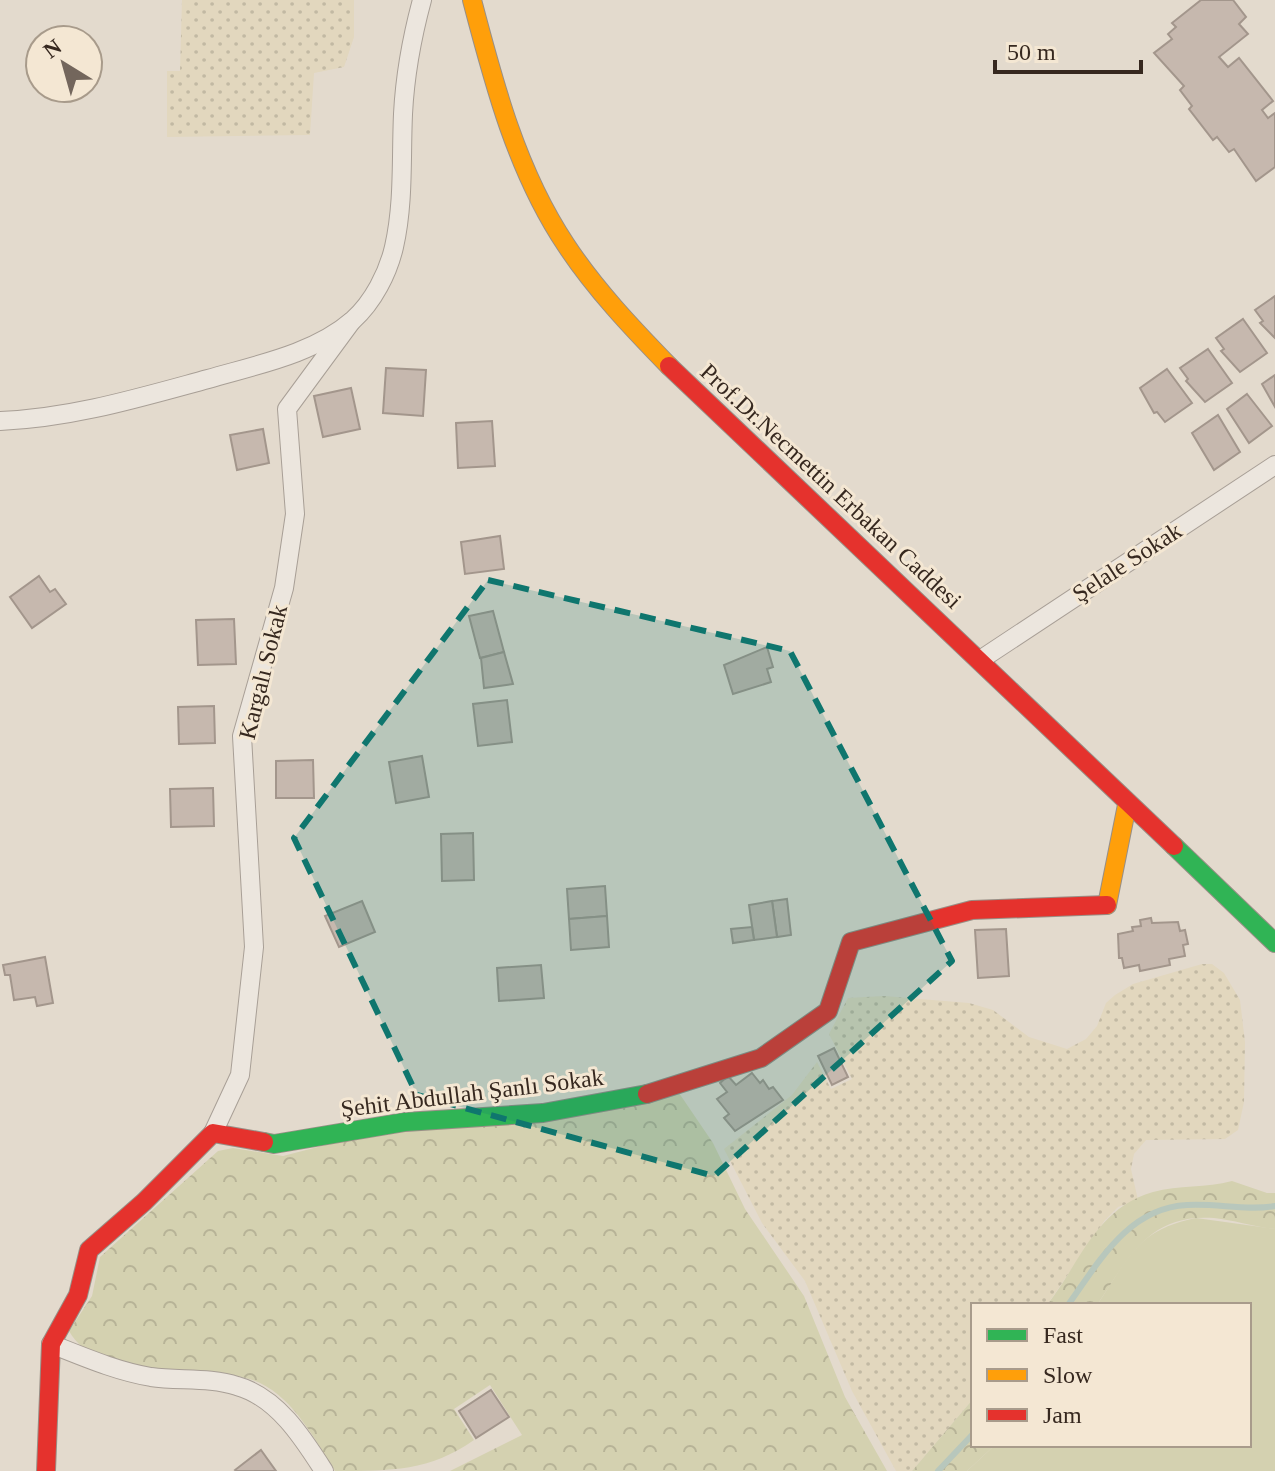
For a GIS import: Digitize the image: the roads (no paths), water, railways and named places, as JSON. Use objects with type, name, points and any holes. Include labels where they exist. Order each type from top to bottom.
[{"type":"street","name":"Kargalı Sokak","points":[[213,1133],[240,1075],[254,947],[242,736],[284,588],[295,514],[287,409],[376,291],[394,250],[402,189],[407,73],[422,0]]},
{"type":"street","name":"Prof.Dr.Necmettin Erbakan Caddesi","points":[[472,0],[498,100],[514,142],[533,187],[585,273],[668,365],[980,660],[1127,805],[1272,939],[1275,951]]},
{"type":"street","points":[[0,421],[63,417],[211,378],[289,354],[351,322]]},
{"type":"street","name":"Şelale Sokak","points":[[980,660],[1275,465]]},
{"type":"street","name":"Şehit Abdullah Şanlı Sokak","points":[[213,1133],[274,1144],[405,1122],[543,1113],[641,1096],[761,1058],[828,1011],[851,942],[972,910],[1107,906],[1127,805]]},
{"type":"street","points":[[46,1471],[50,1438],[47,1380],[51,1344],[78,1295],[89,1250],[144,1202],[213,1133]]},
{"type":"street","points":[[51,1344],[135,1374],[237,1385],[255,1393],[286,1419],[324,1471]]},
{"type":"waterway","points":[[1069,1303],[1117,1240],[1148,1216],[1166,1208],[1187,1205],[1275,1206]]},
{"type":"waterway","points":[[938,1471],[971,1436]]}]
